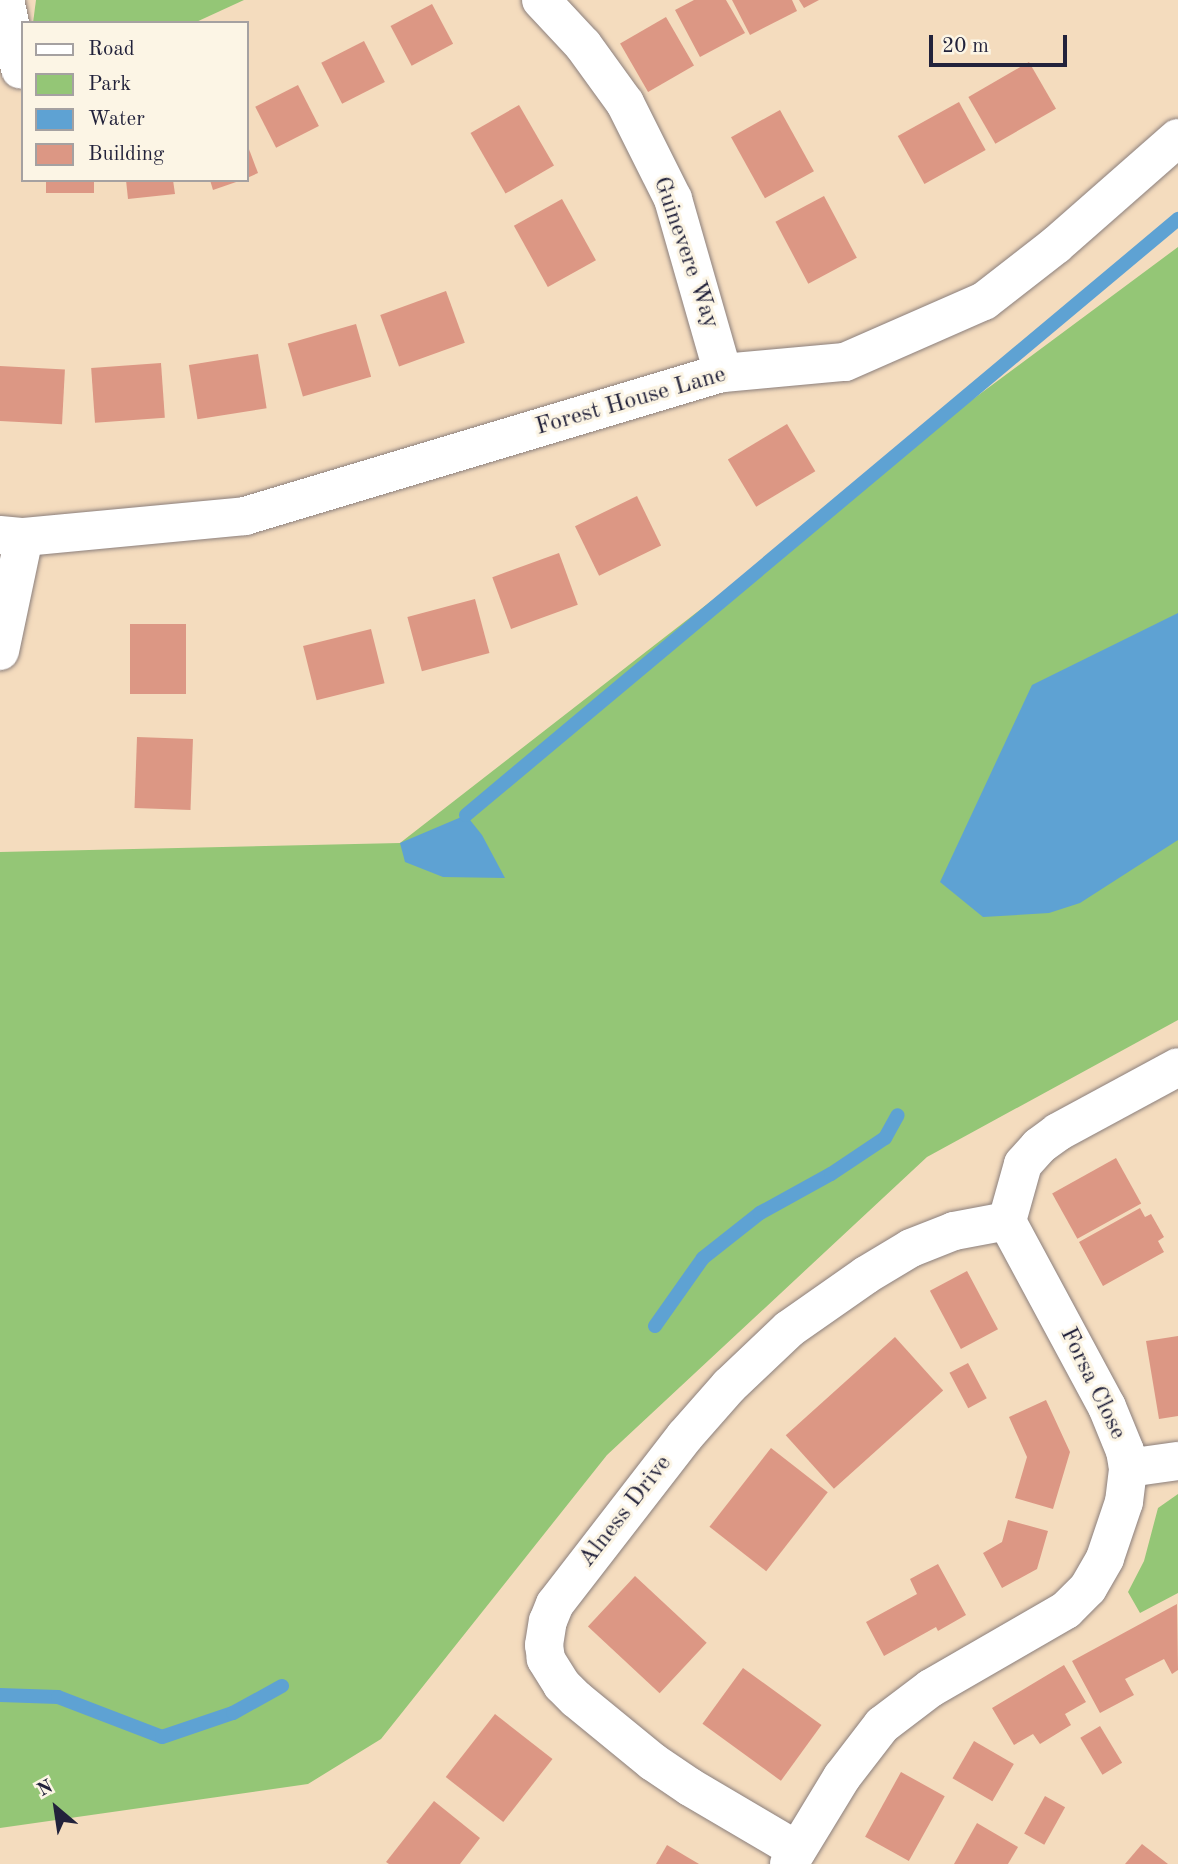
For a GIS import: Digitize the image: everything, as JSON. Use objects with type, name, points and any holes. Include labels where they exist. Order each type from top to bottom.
[{"type":"street","points":[[5,0],[20,69]]},
{"type":"street","name":"Guinevere Way","points":[[541,0],[583,45],[625,103],[667,187],[701,286],[723,373]]},
{"type":"street","name":"Forest House Lane","points":[[0,651],[12,536],[245,516],[723,373],[845,362],[984,301],[1056,245],[1178,138]]},
{"type":"street","points":[[1007,1221],[1023,1164],[1039,1146],[1058,1132],[1178,1067]]},
{"type":"street","name":"Forsa Close","points":[[793,1857],[855,1757],[894,1713],[950,1677],[1066,1610],[1088,1588],[1114,1539],[1124,1502],[1128,1468],[1120,1434],[1007,1221]]},
{"type":"street","name":"Alness Drive","points":[[793,1857],[669,1773],[576,1699],[562,1685],[547,1660],[544,1645],[548,1621],[555,1605],[685,1436],[729,1386],[789,1329],[866,1275],[911,1248],[954,1231],[1007,1221]]},
{"type":"street","points":[[1128,1468],[1178,1461]]},
{"type":"green space","points":[[36,0],[244,0],[198,21],[33,21]]},
{"type":"green space","points":[[1178,247],[1178,1020],[927,1157],[607,1455],[381,1739],[308,1784],[0,1828],[0,852],[400,843],[930,431]]},
{"type":"green space","points":[[1178,1494],[1178,1593],[1140,1613],[1128,1592],[1144,1561],[1158,1508]]},
{"type":"water","points":[[1178,613],[1178,840],[1080,903],[1049,913],[983,917],[940,882],[1032,685]]},
{"type":"water","points":[[466,815],[482,835],[505,878],[443,877],[405,862],[400,843]]},
{"type":"building","points":[[694,0],[726,0],[745,33],[700,57],[675,10]]},
{"type":"building","points":[[732,0],[792,0],[797,11],[750,35]]},
{"type":"building","points":[[799,0],[819,0],[804,8]]},
{"type":"building","points":[[432,4],[453,44],[412,66],[391,26]]},
{"type":"building","points":[[666,17],[694,65],[648,92],[620,44]]},
{"type":"building","points":[[364,41],[385,82],[342,104],[321,63]]},
{"type":"building","points":[[1029,62],[1056,109],[995,144],[968,97]]},
{"type":"building","points":[[298,85],[319,126],[276,148],[255,107]]},
{"type":"building","points":[[959,102],[986,150],[924,184],[898,136]]},
{"type":"building","points":[[519,105],[554,166],[506,194],[471,133]]},
{"type":"building","points":[[780,110],[814,171],[765,198],[731,137]]},
{"type":"building","points":[[248,147],[258,173],[248,178]]},
{"type":"building","points":[[46,182],[94,182],[94,193],[46,193]]},
{"type":"building","points":[[126,182],[173,182],[175,194],[128,199]]},
{"type":"building","points":[[211,182],[236,182],[213,190]]},
{"type":"building","points":[[824,196],[857,258],[808,284],[775,222]]},
{"type":"building","points":[[562,199],[596,260],[548,287],[514,226]]},
{"type":"building","points":[[446,291],[465,343],[399,367],[380,315]]},
{"type":"building","points":[[356,324],[371,377],[303,396],[288,344]]},
{"type":"building","points":[[258,354],[267,408],[197,419],[189,365]]},
{"type":"building","points":[[161,363],[165,418],[95,423],[91,368]]},
{"type":"building","points":[[0,366],[65,369],[62,424],[0,421]]},
{"type":"building","points":[[787,424],[815,471],[756,507],[728,460]]},
{"type":"building","points":[[637,496],[661,545],[599,576],[575,526]]},
{"type":"building","points":[[559,553],[578,605],[511,629],[492,577]]},
{"type":"building","points":[[475,599],[489,653],[422,671],[407,617]]},
{"type":"building","points":[[130,624],[186,624],[186,694],[130,694]]},
{"type":"building","points":[[371,629],[385,683],[317,700],[303,646]]},
{"type":"building","points":[[137,737],[193,739],[190,810],[135,808]]},
{"type":"building","points":[[1116,1158],[1141,1203],[1077,1239],[1052,1193]]},
{"type":"building","points":[[1140,1208],[1145,1217],[1151,1214],[1164,1237],[1158,1241],[1164,1252],[1103,1286],[1079,1242]]},
{"type":"building","points":[[967,1271],[998,1329],[961,1349],[930,1291]]},
{"type":"building","points":[[1178,1336],[1178,1416],[1159,1419],[1146,1341]]},
{"type":"building","points":[[895,1337],[943,1391],[834,1489],[786,1435]]},
{"type":"building","points":[[968,1363],[987,1398],[968,1408],[949,1373]]},
{"type":"building","points":[[1046,1400],[1070,1452],[1053,1509],[1015,1498],[1027,1457],[1009,1417]]},
{"type":"building","points":[[771,1448],[828,1492],[766,1571],[709,1527]]},
{"type":"building","points":[[1008,1520],[1048,1531],[1037,1569],[1002,1588],[983,1553],[1002,1542]]},
{"type":"building","points":[[938,1564],[966,1615],[938,1631],[936,1627],[884,1656],[866,1622],[917,1594],[910,1579]]},
{"type":"building","points":[[635,1576],[707,1643],[660,1693],[588,1626]]},
{"type":"building","points":[[1177,1604],[1178,1670],[1172,1674],[1164,1659],[1125,1679],[1134,1695],[1100,1713],[1072,1661]]},
{"type":"building","points":[[1064,1665],[1086,1702],[1065,1714],[1071,1725],[1040,1744],[1033,1734],[1014,1745],[992,1708]]},
{"type":"building","points":[[743,1668],[821,1725],[781,1781],[702,1724]]},
{"type":"building","points":[[495,1714],[553,1759],[503,1822],[446,1777]]},
{"type":"building","points":[[1100,1726],[1122,1763],[1102,1775],[1080,1738]]},
{"type":"building","points":[[974,1741],[1014,1764],[992,1801],[952,1778]]},
{"type":"building","points":[[901,1772],[945,1796],[909,1861],[865,1837]]},
{"type":"building","points":[[1045,1796],[1065,1807],[1044,1845],[1024,1834]]},
{"type":"building","points":[[434,1801],[480,1838],[460,1864],[386,1862]]},
{"type":"building","points":[[977,1823],[1018,1847],[1008,1864],[954,1864]]},
{"type":"building","points":[[1142,1844],[1168,1864],[1125,1864]]},
{"type":"building","points":[[667,1845],[699,1864],[656,1864]]},
{"type":"waterway","points":[[466,815],[1178,219]]},
{"type":"waterway","points":[[655,1326],[703,1258],[760,1213],[831,1174],[885,1138],[898,1115]]},
{"type":"waterway","points":[[0,1695],[58,1697],[162,1737],[233,1713],[282,1686]]}]
